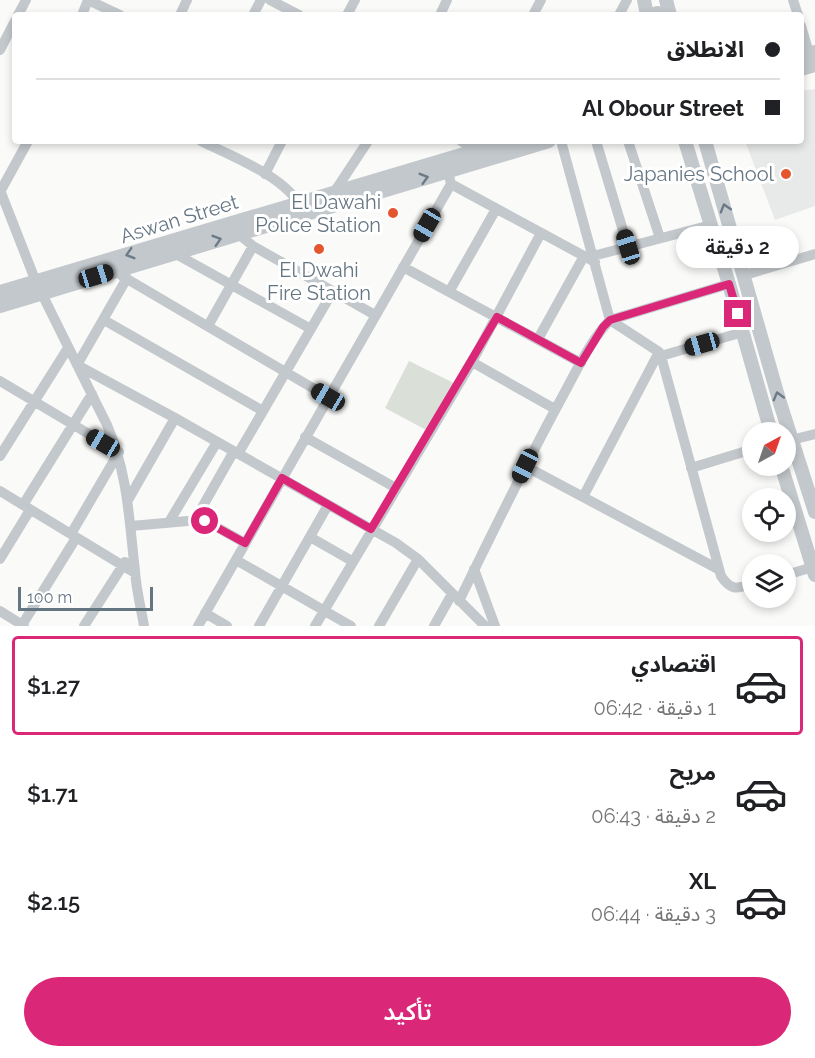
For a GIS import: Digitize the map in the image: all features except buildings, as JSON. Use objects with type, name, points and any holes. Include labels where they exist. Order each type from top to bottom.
[{"type":"street","points":[[88,0],[114,12]]},
{"type":"street","points":[[270,0],[293,12]]},
{"type":"street","points":[[804,36],[810,56]]},
{"type":"street","points":[[0,50],[3,37]]},
{"type":"street","points":[[26,144],[0,191],[39,287],[119,452],[128,500],[135,573],[144,626]]},
{"type":"street","points":[[207,144],[265,174],[290,192],[302,208]]},
{"type":"street","points":[[265,174],[280,144]]},
{"type":"street","points":[[333,194],[366,144]]},
{"type":"street","points":[[466,144],[476,150]]},
{"type":"street","name":"Aswan Street","points":[[302,208],[333,194],[497,144]]},
{"type":"street","name":"Aswan Street","points":[[0,306],[39,287],[302,208],[449,178],[541,144]]},
{"type":"street","points":[[562,144],[590,258],[610,320],[660,354],[718,569],[725,582],[737,589],[742,587]]},
{"type":"street","points":[[597,144],[628,247]]},
{"type":"street","points":[[629,144],[660,238]]},
{"type":"street","points":[[686,144],[768,422]]},
{"type":"street","points":[[706,144],[786,422]]},
{"type":"street","points":[[198,626],[403,267],[449,178],[496,209],[590,258]]},
{"type":"street","points":[[449,292],[496,209]]},
{"type":"street","points":[[538,339],[590,258],[711,225]]},
{"type":"street","points":[[237,228],[253,246],[375,315]]},
{"type":"street","name":"Aswan Street","points":[[0,292],[39,287],[114,271],[174,253],[237,228]]},
{"type":"street","points":[[315,626],[472,362],[542,233]]},
{"type":"street","points":[[208,326],[253,246]]},
{"type":"street","points":[[174,253],[311,329]]},
{"type":"street","points":[[745,275],[815,255]]},
{"type":"street","points":[[403,267],[581,363]]},
{"type":"street","points":[[114,271],[328,397]]},
{"type":"street","points":[[77,365],[127,278]]},
{"type":"street","points":[[434,626],[474,569],[525,466],[603,327],[610,320],[729,284]]},
{"type":"street","points":[[195,520],[263,411],[333,291]]},
{"type":"street","points":[[738,314],[754,311]]},
{"type":"street","points":[[104,320],[263,411]]},
{"type":"street","points":[[583,497],[660,354],[743,332]]},
{"type":"street","points":[[0,456],[68,348]]},
{"type":"street","points":[[472,362],[555,410]]},
{"type":"street","points":[[77,365],[282,478],[418,559],[485,626]]},
{"type":"street","points":[[0,381],[119,452]]},
{"type":"street","points":[[0,559],[72,425],[92,394]]},
{"type":"street","points":[[128,500],[175,418]]},
{"type":"street","points":[[796,439],[815,434]]},
{"type":"street","points":[[305,437],[396,488]]},
{"type":"street","points":[[169,522],[217,442]]},
{"type":"street","points":[[0,612],[23,625],[119,452]]},
{"type":"street","points":[[691,468],[742,452]]},
{"type":"street","points":[[796,455],[815,512]]},
{"type":"street","points":[[525,466],[718,569]]},
{"type":"street","points":[[784,476],[814,571],[796,574]]},
{"type":"street","points":[[0,491],[135,573]]},
{"type":"street","points":[[259,626],[328,506]]},
{"type":"street","points":[[131,526],[205,521],[245,543]]},
{"type":"street","points":[[310,537],[352,561]]},
{"type":"street","points":[[84,626],[133,549]]},
{"type":"street","points":[[379,626],[418,559]]},
{"type":"street","points":[[236,560],[351,626]]},
{"type":"street","points":[[474,569],[495,626]]},
{"type":"street","points":[[205,613],[227,626]]},
{"type":"shaded area","name":"Japanies School","points":[[815,89],[815,206],[775,220],[746,144],[804,144],[804,91]]},
{"type":"shaded area","points":[[409,361],[458,385],[430,432],[385,408]]},
{"type":"place","name":"Japanies School","points":[[786,174]]},
{"type":"place","name":"El Dawahi Police Station","points":[[393,213]]},
{"type":"place","name":"El Dwahi Fire Station","points":[[319,249]]},
{"type":"route","points":[[205,521],[245,543],[282,478],[371,529],[497,317],[581,363],[603,327],[610,320],[729,284],[738,314]]}]
